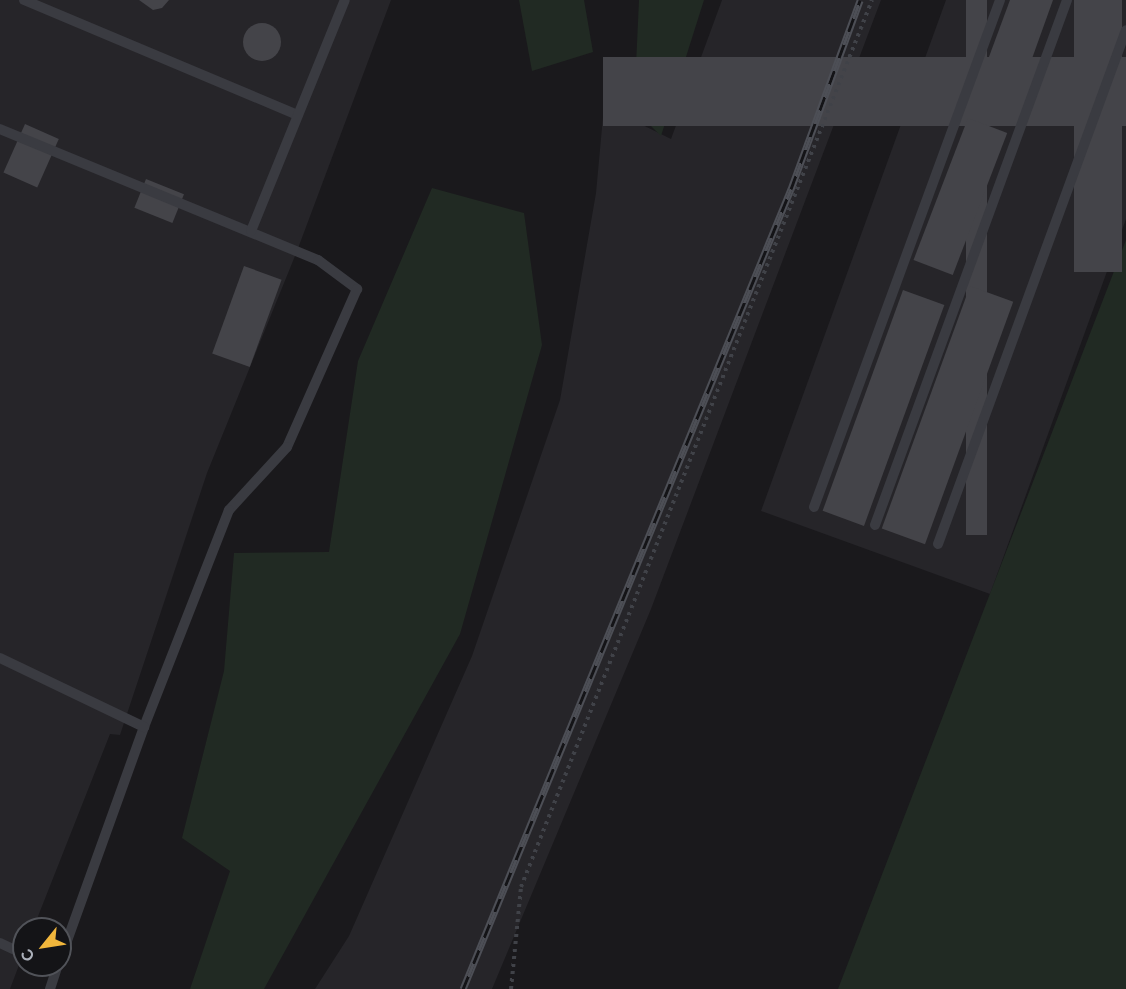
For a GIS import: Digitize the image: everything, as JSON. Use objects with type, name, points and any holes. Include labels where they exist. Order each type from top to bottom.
[{"type":"lane","points":[[24,0],[298,115]]},
{"type":"lane","points":[[251,231],[345,0]]},
{"type":"lane","points":[[814,507],[1000,0]]},
{"type":"lane","points":[[874,525],[1066,0]]},
{"type":"lane","points":[[938,544],[1126,30]]},
{"type":"lane","points":[[0,129],[318,260],[357,289],[287,447],[229,510],[144,727],[72,922]]},
{"type":"lane","points":[[0,658],[144,727]]},
{"type":"path","points":[[511,989],[521,887],[872,0]]},
{"type":"shaded area","points":[[0,0],[391,0],[297,251],[207,473],[120,735],[110,734],[38,917],[12,917],[12,977],[15,977],[10,989],[0,989]]},
{"type":"shaded area","points":[[519,0],[584,0],[593,52],[532,71]]},
{"type":"shaded area","points":[[639,0],[704,0],[661,136],[634,109]]},
{"type":"shaded area","points":[[722,0],[881,0],[651,609],[492,989],[315,989],[349,936],[472,656],[560,400],[596,193],[604,106],[671,139]]},
{"type":"shaded area","points":[[946,0],[1126,0],[1126,219],[990,594],[761,511]]},
{"type":"shaded area","points":[[432,188],[524,213],[542,345],[460,634],[264,989],[190,989],[230,871],[182,838],[224,671],[234,553],[329,552],[358,361]]},
{"type":"shaded area","points":[[1126,240],[1126,989],[838,989]]},
{"type":"building","points":[[139,0],[169,0],[162,8],[153,10]]},
{"type":"building","points":[[966,0],[987,0],[987,535],[966,535]]},
{"type":"building","points":[[1010,0],[1053,0],[1015,106],[976,92]]},
{"type":"building","points":[[1074,0],[1122,0],[1122,272],[1074,272]]},
{"type":"building","points":[[262,23],[276,28],[281,42],[276,56],[262,61],[248,56],[243,42],[248,28]]},
{"type":"building","points":[[603,57],[1126,57],[1126,126],[603,126]]},
{"type":"building","points":[[968,118],[1007,133],[953,275],[914,260]]},
{"type":"building","points":[[25,124],[59,139],[37,187],[3,172]]},
{"type":"building","points":[[146,179],[184,194],[172,223],[134,208]]},
{"type":"building","points":[[244,266],[282,280],[250,367],[212,353]]},
{"type":"building","points":[[970,286],[1013,302],[925,544],[882,528]]},
{"type":"building","points":[[903,290],[944,305],[864,526],[823,511]]},
{"type":"railway","points":[[463,989],[791,189],[860,0]]}]
